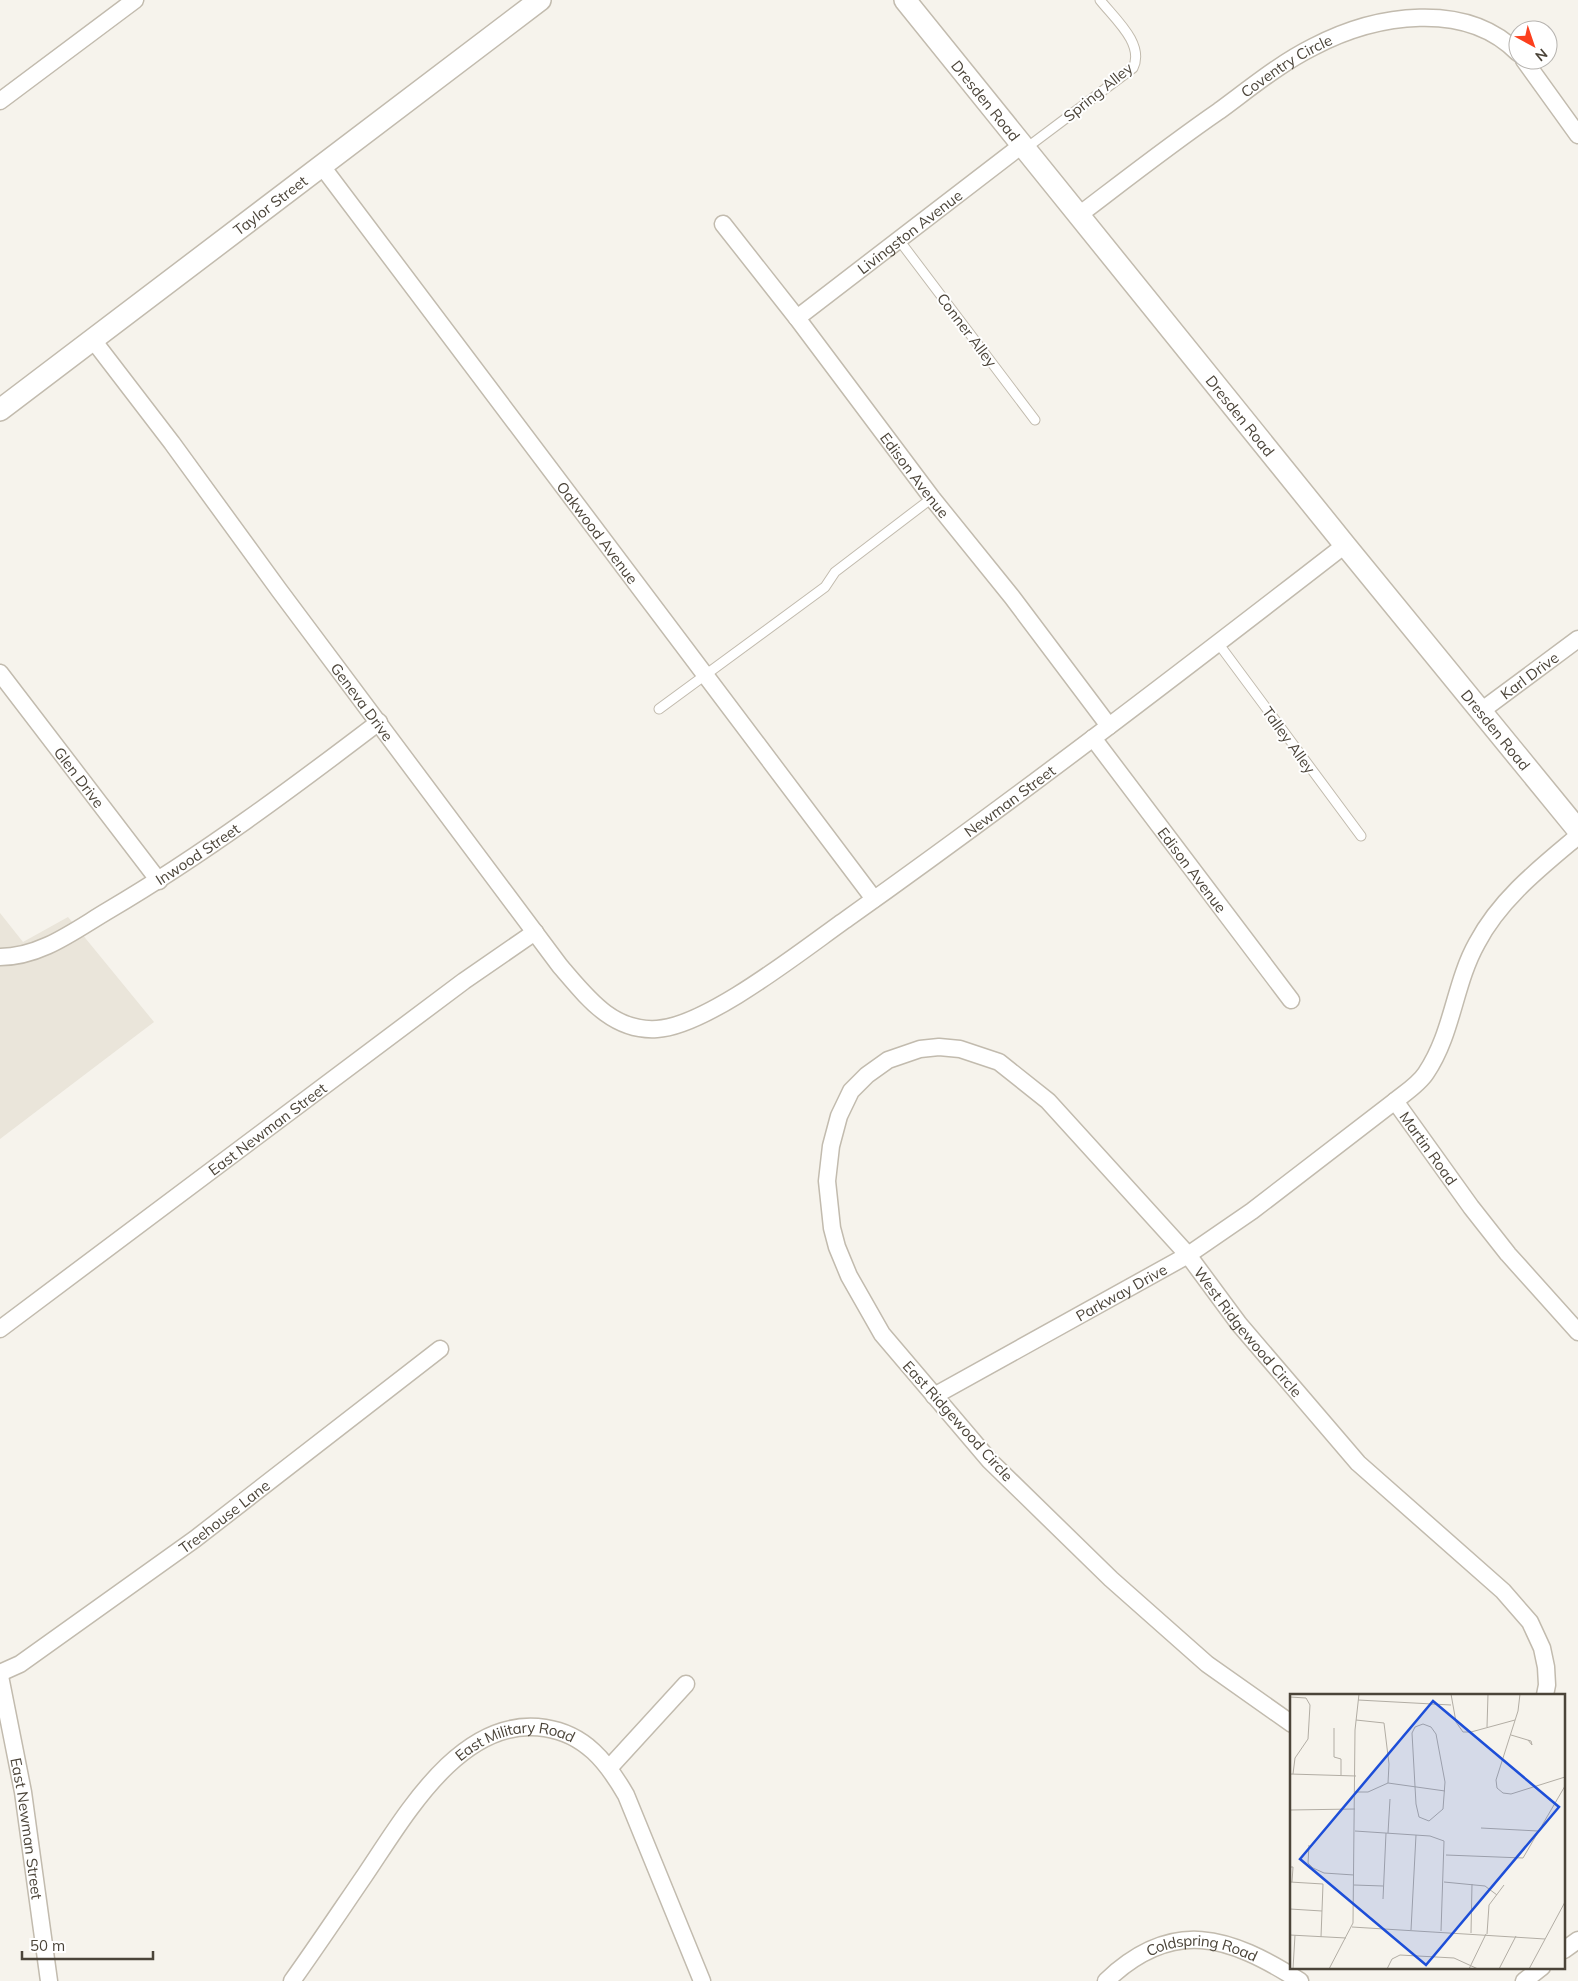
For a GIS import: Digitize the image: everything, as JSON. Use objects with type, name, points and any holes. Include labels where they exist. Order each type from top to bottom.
[{"type":"street","points":[[0,101],[135,0]]},
{"type":"street","name":"Taylor Street","points":[[0,410],[540,0]]},
{"type":"street","name":"Dresden Road","points":[[905,0],[1578,830]]},
{"type":"street","name":"Coventry Circle","points":[[1079,215],[1153,157],[1269,74],[1311,48],[1345,31],[1375,21],[1428,13],[1446,14],[1469,18],[1492,28],[1508,43]]},
{"type":"street","points":[[1531,70],[1578,135]]},
{"type":"street","name":"Livingston Avenue","points":[[797,318],[1023,147]]},
{"type":"street","name":"Oakwood Avenue","points":[[321,166],[874,899]]},
{"type":"street","name":"Edison Avenue","points":[[722,224],[797,318],[932,498],[1012,597],[1109,726]]},
{"type":"street","name":"Geneva Drive","points":[[93,340],[577,986],[604,1014],[627,1026],[657,1029]]},
{"type":"street","name":"Newman Street","points":[[657,1029],[680,1024],[703,1014],[765,977],[1093,738],[1345,545]]},
{"type":"street","name":"Karl Drive","points":[[1481,711],[1578,639]]},
{"type":"street","name":"Glen Drive","points":[[0,673],[159,881]]},
{"type":"street","name":"Inwood Street","points":[[0,957],[28,954],[55,942],[159,881],[260,812],[379,722]]},
{"type":"street","name":"Edison Avenue","points":[[1093,738],[1291,1000]]},
{"type":"street","name":"Martin Road","points":[[1578,836],[1510,896],[1491,919],[1476,944],[1465,970],[1442,1045],[1425,1075],[1395,1101],[1471,1207],[1508,1254],[1578,1332]]},
{"type":"street","name":"East Newman Street","points":[[0,1328],[464,981],[535,932]]},
{"type":"street","name":"West Ridgewood Circle","points":[[888,1060],[920,1049],[939,1047],[960,1049],[999,1062],[1048,1101],[1188,1255],[1239,1324],[1358,1463],[1503,1591],[1530,1622],[1542,1648],[1546,1667],[1547,1685],[1545,1694]]},
{"type":"street","name":"East Ridgewood Circle","points":[[888,1060],[867,1075],[852,1091],[839,1116],[831,1146],[827,1181],[832,1228],[849,1276],[882,1334],[990,1461],[1111,1579],[1207,1664],[1290,1723]]},
{"type":"street","name":"Parkway Drive","points":[[934,1396],[1188,1255],[1252,1211],[1395,1101]]},
{"type":"street","name":"Treehouse Lane","points":[[0,1674],[20,1664],[195,1539],[440,1349]]},
{"type":"street","name":"East Newman Street","points":[[0,1674],[23,1792],[49,1981]]},
{"type":"street","points":[[610,1767],[686,1684]]},
{"type":"street","name":"East Military Road","points":[[292,1981],[413,1805],[440,1774],[468,1749],[491,1736],[514,1728],[534,1726],[571,1735],[592,1748],[610,1767],[626,1795],[702,1981]]},
{"type":"street","name":"Coldspring Road","points":[[1106,1981],[1131,1959],[1148,1950],[1166,1943],[1190,1940],[1213,1941],[1235,1946],[1300,1981]]},
{"type":"street","points":[[1524,1981],[1541,1968]]},
{"type":"lane","name":"Spring Alley","points":[[1023,147],[1133,68],[1138,59],[1135,46],[1100,0]]},
{"type":"lane","name":"Conner Alley","points":[[899,240],[1035,420]]},
{"type":"lane","points":[[660,709],[825,587],[835,572],[932,498]]},
{"type":"lane","name":"Talley Alley","points":[[1218,643],[1361,836]]},
{"type":"shaded area","points":[[0,913],[23,942],[68,917],[154,1022],[0,1139]]}]
